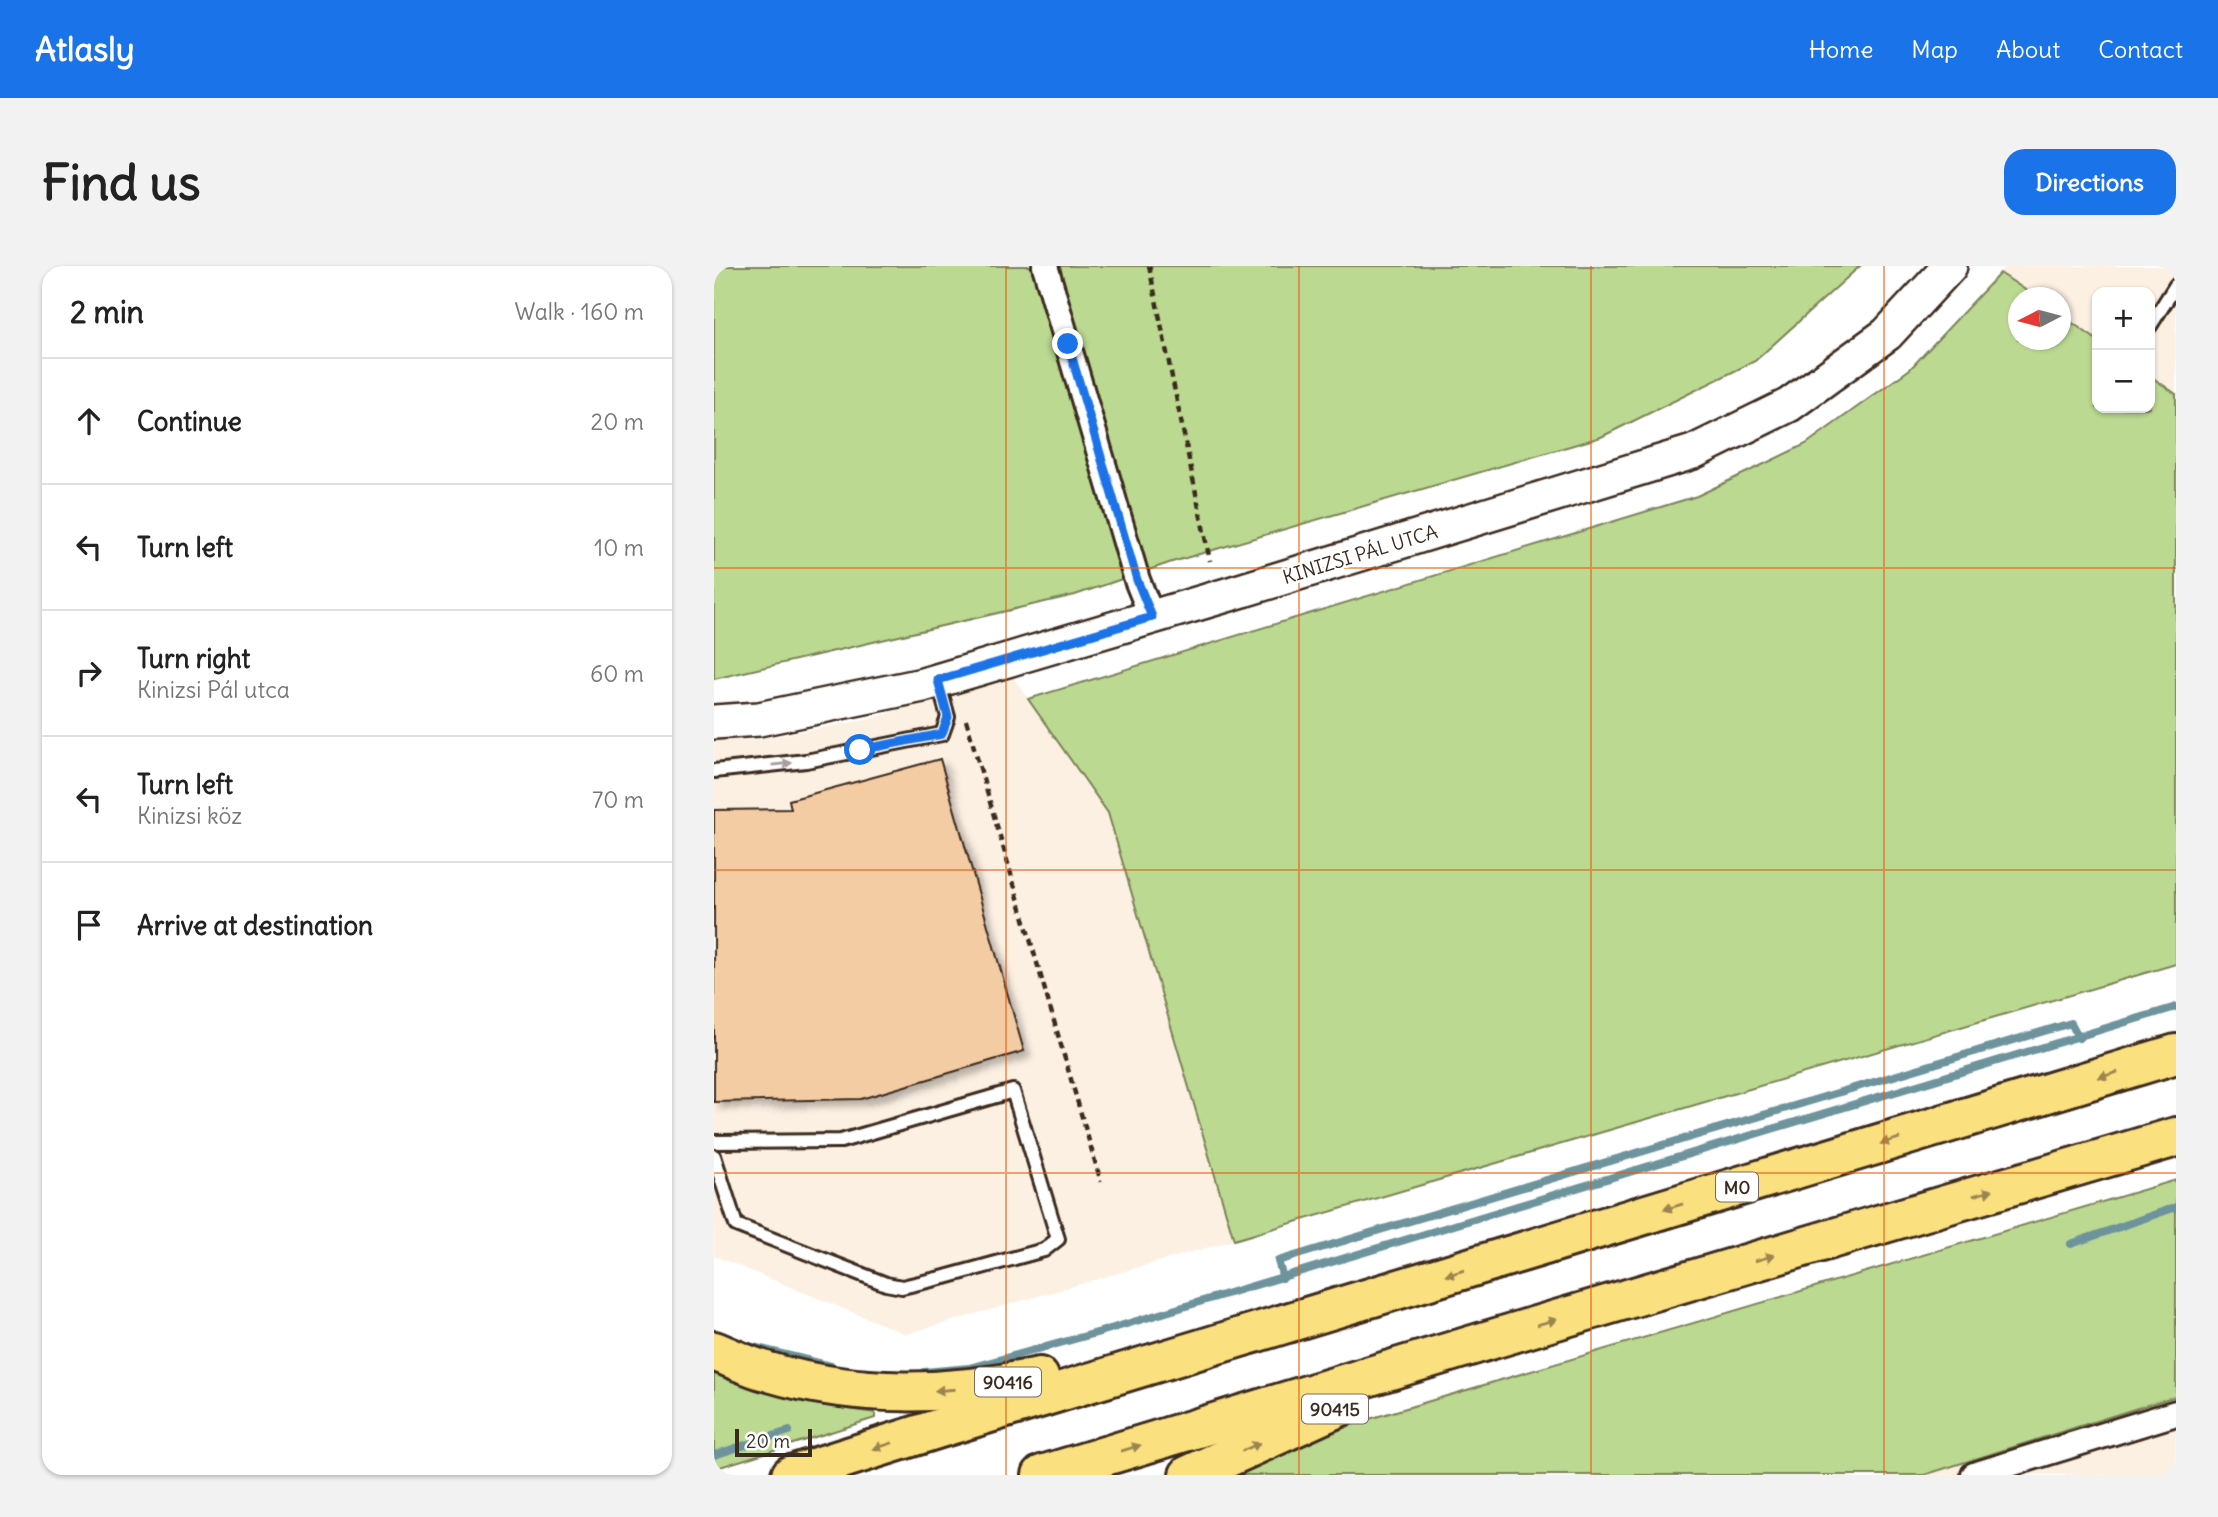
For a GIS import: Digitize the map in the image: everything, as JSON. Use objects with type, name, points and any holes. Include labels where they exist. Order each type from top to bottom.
[{"type":"highway","name":"M0","points":[[790,1475],[2176,1054]]},
{"type":"highway","points":[[1042,1475],[2176,1136]]},
{"type":"highway","name":"90416","points":[[714,1351],[768,1372],[806,1381],[878,1392],[918,1392],[1027,1380],[1300,1319]]},
{"type":"highway","name":"90415","points":[[1189,1475],[1482,1342]]},
{"type":"street","points":[[1045,266],[1137,580],[1152,617]]},
{"type":"street","name":"KINIZSI PÁL UTCA","points":[[714,722],[759,719],[945,678],[1693,452],[1789,405],[1887,334],[1950,266]]},
{"type":"street","points":[[1974,1475],[2176,1413]]},
{"type":"lane","points":[[2155,318],[2176,285]]},
{"type":"lane","points":[[714,771],[806,761],[942,734],[948,717],[945,678]]},
{"type":"lane","points":[[714,1142],[841,1141],[1013,1091],[1058,1239],[1044,1250],[945,1277],[902,1287],[886,1284],[736,1225],[714,1156]]},
{"type":"path","points":[[1149,266],[1210,561]]},
{"type":"path","points":[[945,678],[1101,1182]]},
{"type":"shaded area","points":[[2005,266],[2176,266],[2176,394],[2155,379],[2155,287],[2092,287],[2092,337],[2071,322],[2071,287],[2021,287],[2000,273]]},
{"type":"shaded area","points":[[1013,677],[1108,813],[1234,1240],[906,1334],[714,1256],[714,739],[752,740],[865,720]]},
{"type":"shaded area","points":[[2176,1396],[2176,1475],[1924,1475]]},
{"type":"green space","points":[[714,266],[1860,266],[1755,361],[1601,437],[1172,562],[1075,595],[714,679]]},
{"type":"green space","points":[[2000,273],[2021,287],[2008,287],[2008,350],[2071,350],[2071,322],[2092,337],[2092,413],[2155,413],[2155,379],[2176,394],[2176,964],[1234,1240],[1108,813],[1028,699],[1697,496],[1806,444],[1910,369]]},
{"type":"green space","points":[[2176,1180],[2176,1396],[1924,1475],[1224,1475],[1359,1422]]},
{"type":"green space","points":[[714,1369],[816,1404],[875,1413],[875,1418],[714,1469]]},
{"type":"building","points":[[940,759],[1024,1051],[861,1099],[714,1102],[714,810],[791,809],[789,800]]},
{"type":"waterway","points":[[924,1372],[969,1368],[1100,1332],[2176,1007]]},
{"type":"waterway","points":[[1283,1278],[1278,1261],[1380,1230],[2071,1023],[2079,1038]]},
{"type":"waterway","points":[[2071,1244],[2176,1207]]},
{"type":"waterway","points":[[749,1346],[831,1366]]},
{"type":"waterway","points":[[714,1455],[789,1431]]},
{"type":"route","points":[[860,750],[942,734],[948,717],[938,680],[1152,617],[1137,580],[1068,344]]}]
